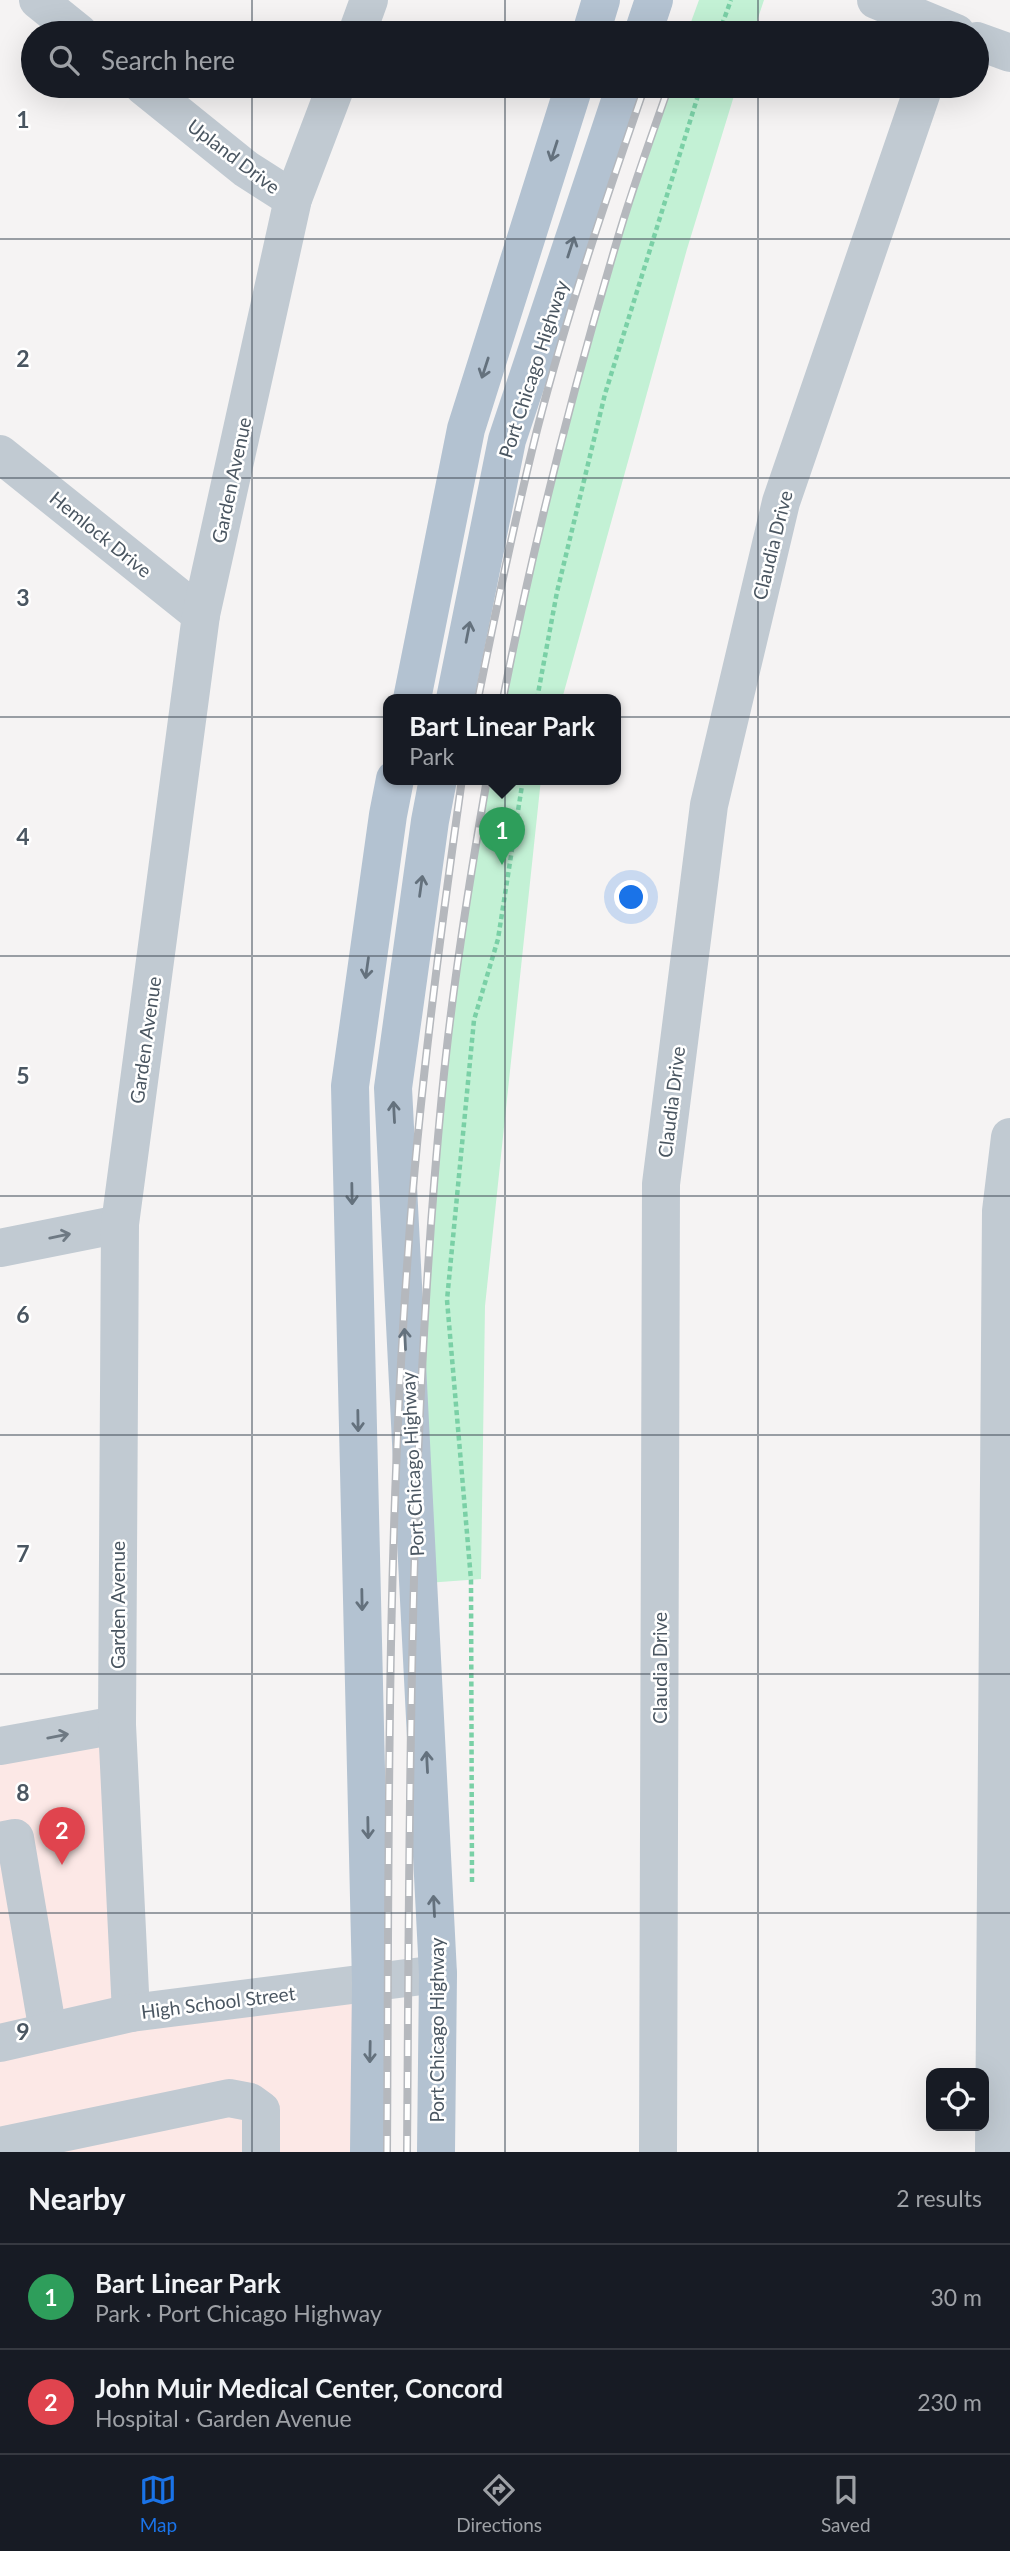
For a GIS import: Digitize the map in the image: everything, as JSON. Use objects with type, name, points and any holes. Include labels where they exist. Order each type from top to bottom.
[{"type":"main road","points":[[595,21],[601,0]]},
{"type":"main road","points":[[647,21],[654,0]]},
{"type":"main road","points":[[413,694],[466,429],[570,98]]},
{"type":"main road","name":"Port Chicago Highway","points":[[456,694],[507,440],[621,98]]},
{"type":"main road","points":[[369,2152],[371,1983],[350,1086],[388,815],[395,785]]},
{"type":"main road","name":"Port Chicago Highway","points":[[436,2152],[438,1974],[393,1088],[437,785]]},
{"type":"street","points":[[38,0],[64,21]]},
{"type":"street","points":[[361,21],[369,0]]},
{"type":"street","points":[[876,0],[937,21]]},
{"type":"street","points":[[989,43],[1010,53]]},
{"type":"street","name":"Upland Drive","points":[[158,98],[246,169],[293,199]]},
{"type":"street","name":"Garden Avenue","points":[[131,2013],[117,1725],[120,1224],[201,615],[293,199],[331,98]]},
{"type":"street","name":"Claudia Drive","points":[[658,2152],[661,1184],[709,805],[781,502],[919,98]]},
{"type":"street","name":"Hemlock Drive","points":[[0,454],[201,615]]},
{"type":"street","points":[[995,2152],[1000,1211],[1010,1137]]},
{"type":"street","points":[[0,1248],[120,1224]]},
{"type":"street","points":[[0,1746],[117,1725]]},
{"type":"street","points":[[0,1841],[15,1838],[48,2032]]},
{"type":"street","name":"High School Street","points":[[0,2043],[131,2013],[438,1974]]},
{"type":"street","points":[[0,2146],[78,2141],[229,2098],[250,2102],[261,2110],[261,2152]]},
{"type":"path","points":[[723,21],[731,0]]},
{"type":"path","points":[[538,694],[557,592],[605,394],[697,98]]},
{"type":"path","points":[[472,1886],[471,1580],[447,1300],[474,1020],[498,939],[522,785]]},
{"type":"shaded area","points":[[117,1725],[131,2013],[371,1983],[369,2152],[0,2152],[0,1746]]},
{"type":"green space","points":[[699,0],[764,0],[757,21],[691,21]]},
{"type":"green space","points":[[665,98],[733,98],[687,249],[563,694],[504,694],[554,469],[629,202]]},
{"type":"green space","points":[[486,785],[540,785],[485,1306],[481,1579],[413,1584],[436,1154],[446,1054]]},
{"type":"railway","points":[[479,694],[537,430],[588,256],[641,98]]},
{"type":"railway","points":[[504,694],[540,526],[584,355],[623,222],[665,98]]},
{"type":"railway","points":[[387,2152],[390,1702],[401,1365],[424,1075],[461,785]]},
{"type":"railway","points":[[407,2152],[413,1623],[423,1358],[446,1055],[486,785]]},
{"type":"place","name":"Bart Linear Park","points":[[502,865]]},
{"type":"place","name":"John Muir Medical Center, Concord","points":[[62,1865]]}]
